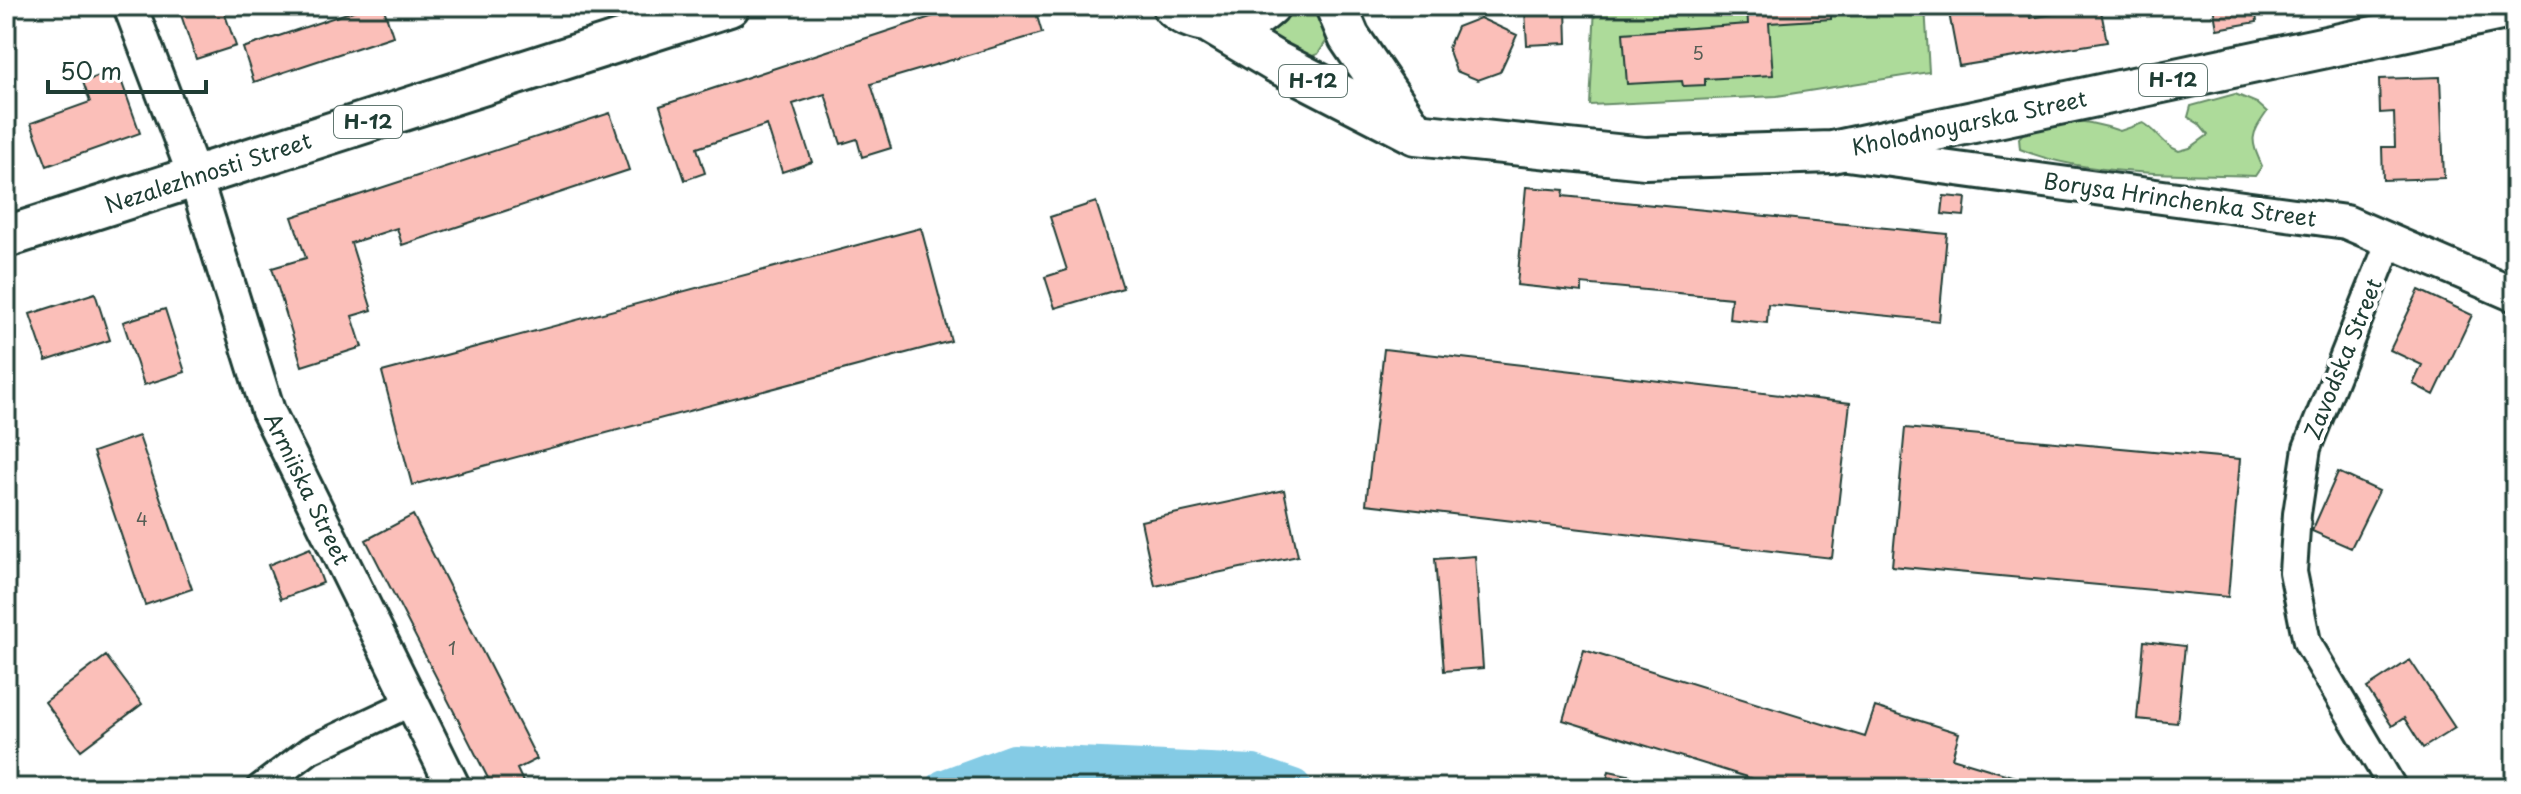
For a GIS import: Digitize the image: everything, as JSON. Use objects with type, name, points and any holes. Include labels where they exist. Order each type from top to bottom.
[{"type":"main road","name":"Nezalezhnosti Street","points":[[6,237],[729,6]]},
{"type":"main road","name":"Н-12","points":[[1173,6],[1416,134]]},
{"type":"main road","points":[[1212,24],[1251,19],[1269,6]]},
{"type":"main road","name":"Н-12","points":[[1336,6],[1349,37],[1416,134]]},
{"type":"main road","name":"Kholodnoyarska Street","points":[[1416,134],[1645,158],[1832,152],[2515,7]]},
{"type":"street","name":"Armiiska Street","points":[[130,6],[195,177],[268,411],[454,788]]},
{"type":"street","name":"Borysa Hrinchenka Street","points":[[1832,152],[2346,222],[2515,295]]},
{"type":"street","name":"Zavodska Street","points":[[2390,241],[2307,448],[2297,514],[2293,572],[2307,642],[2393,788]]},
{"type":"street","points":[[260,788],[310,750],[412,702]]},
{"type":"green space","points":[[1289,6],[1320,6],[1329,37],[1318,54],[1307,58],[1253,25],[1273,20]]},
{"type":"green space","points":[[1595,6],[1925,6],[1929,72],[1777,96],[1590,105]]},
{"type":"green space","points":[[2235,94],[2257,103],[2267,112],[2254,138],[2262,166],[2255,176],[2104,169],[2074,165],[2020,149],[2019,138],[2028,129],[2067,120],[2120,131],[2143,123],[2179,151],[2190,148],[2208,135],[2188,117],[2191,106]]},
{"type":"building","points":[[178,6],[222,6],[236,46],[196,59]]},
{"type":"building","points":[[368,6],[383,6],[393,36],[254,82],[243,48]]},
{"type":"building","points":[[964,6],[1034,6],[1042,33],[871,84],[891,148],[862,157],[857,139],[841,144],[825,94],[793,104],[812,162],[782,172],[767,125],[697,148],[705,173],[685,180],[660,106]]},
{"type":"building","points":[[1747,6],[1831,6],[1831,19],[1769,23],[1773,75],[1705,79],[1705,85],[1683,86],[1682,81],[1627,84],[1623,33],[1748,24]]},
{"type":"building","points":[[1992,6],[2028,6],[2030,18],[2100,6],[2107,42],[1959,66],[1949,13]]},
{"type":"building","points":[[2213,6],[2255,6],[2257,22],[2217,29]]},
{"type":"building","points":[[1566,8],[1567,43],[1527,45],[1525,10]]},
{"type":"building","points":[[1480,18],[1517,35],[1500,72],[1478,80],[1456,71],[1448,48],[1457,27]]},
{"type":"building","points":[[117,69],[140,133],[47,166],[31,123],[90,102],[83,82]]},
{"type":"building","points":[[2440,77],[2444,178],[2383,180],[2382,147],[2395,147],[2394,112],[2380,113],[2379,79]]},
{"type":"building","points":[[610,113],[629,170],[402,245],[397,228],[351,243],[372,310],[352,316],[362,347],[302,366],[272,268],[306,258],[292,217]]},
{"type":"building","points":[[1526,187],[1564,190],[1563,196],[1947,234],[1939,321],[1768,304],[1767,323],[1729,319],[1731,298],[1582,284],[1582,292],[1517,285]]},
{"type":"building","points":[[1944,196],[1966,198],[1964,216],[1942,214]]},
{"type":"building","points":[[1096,202],[1123,288],[1055,308],[1045,277],[1067,270],[1050,217]]},
{"type":"building","points":[[921,228],[951,341],[412,485],[382,372]]},
{"type":"building","points":[[2419,290],[2472,315],[2434,395],[2413,384],[2422,365],[2390,350]]},
{"type":"building","points":[[95,293],[110,340],[46,361],[30,314]]},
{"type":"building","points":[[165,309],[185,372],[144,385],[123,322]]},
{"type":"building","points":[[1384,349],[1850,403],[1832,558],[1366,504]]},
{"type":"building","points":[[1905,428],[2240,459],[2228,597],[1892,566]]},
{"type":"building","points":[[139,436],[192,589],[145,605],[93,452]]},
{"type":"building","points":[[2338,472],[2379,491],[2351,548],[2312,531]]},
{"type":"building","points":[[1284,490],[1298,556],[1155,586],[1141,521]]},
{"type":"building","points":[[413,515],[537,759],[517,769],[526,788],[493,788],[366,540]]},
{"type":"building","points":[[310,548],[323,583],[281,599],[268,565]]},
{"type":"building","points":[[1475,556],[1483,668],[1444,671],[1435,559]]},
{"type":"building","points":[[2144,641],[2185,646],[2177,723],[2137,719]]},
{"type":"building","points":[[1584,650],[1865,737],[1875,707],[1959,733],[1952,758],[2038,784],[2037,788],[1782,788],[1563,720]]},
{"type":"building","points":[[106,656],[142,704],[81,750],[45,702]]},
{"type":"building","points":[[2410,660],[2455,728],[2423,748],[2404,718],[2392,726],[2367,688]]},
{"type":"building","points":[[1609,771],[1656,781],[1655,788],[1605,788]]},
{"type":"waterway","points":[[945,788],[1013,763],[1253,774],[1293,788]]}]
